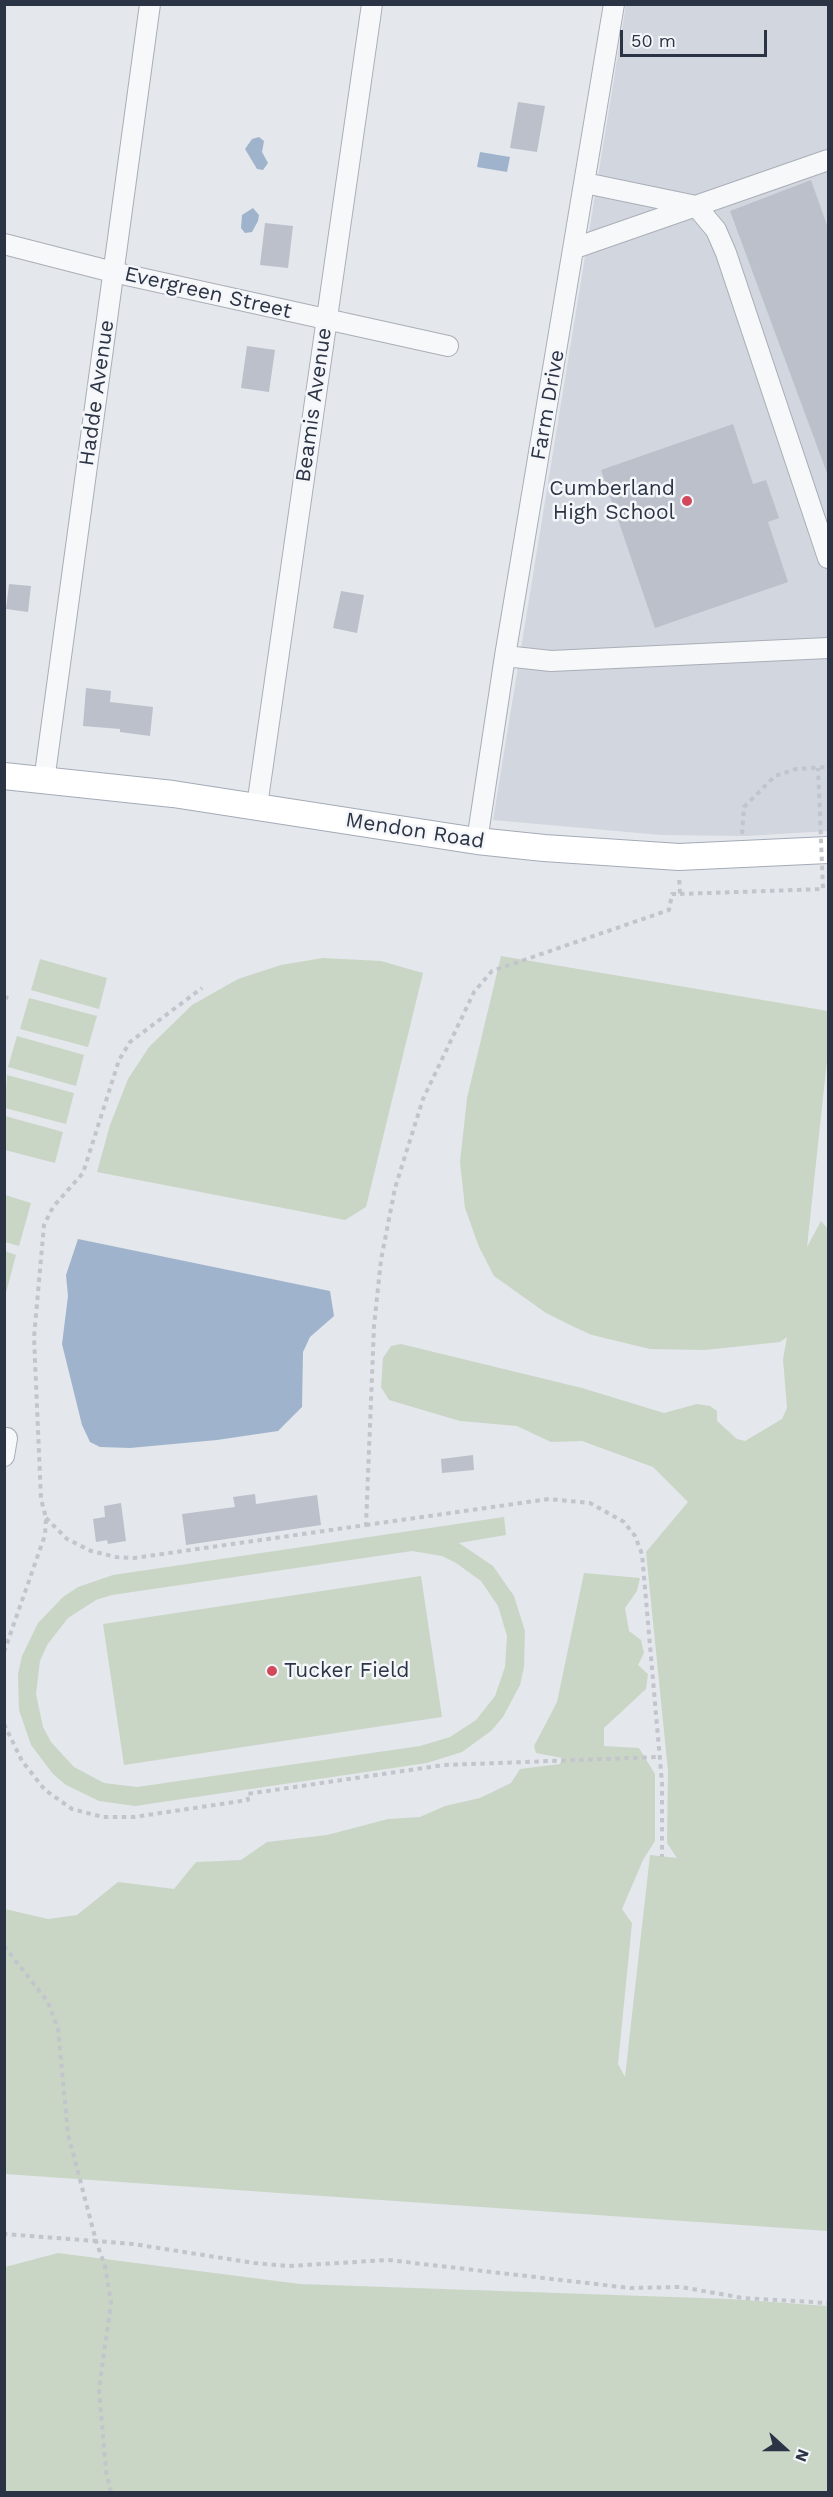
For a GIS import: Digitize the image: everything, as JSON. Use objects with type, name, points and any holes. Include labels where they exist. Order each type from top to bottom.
[{"type":"main road","name":"Mendon Road","points":[[4,776],[257,806],[477,841],[616,855],[679,857],[828,850]]},
{"type":"street","name":"Hadde Avenue","points":[[44,781],[150,4]]},
{"type":"street","name":"Beamis Avenue","points":[[257,806],[372,4]]},
{"type":"street","name":"Farm Drive","points":[[477,841],[505,656],[614,4]]},
{"type":"street","points":[[575,248],[828,160]]},
{"type":"street","points":[[585,183],[696,206],[716,230],[726,253],[828,558]]},
{"type":"street","name":"Evergreen Street","points":[[4,244],[113,272],[448,346]]},
{"type":"street","points":[[505,656],[551,661],[828,648]]},
{"type":"street","points":[[4,1438],[7,1438],[4,1456]]},
{"type":"path","points":[[741,840],[744,807],[775,776],[796,770],[828,767]]},
{"type":"path","points":[[366,1525],[374,1326],[381,1260],[393,1199],[423,1099],[474,992],[492,971],[669,910],[672,894],[823,889],[818,768]]},
{"type":"path","points":[[679,874],[680,894]]},
{"type":"path","points":[[4,1652],[45,1535],[46,1518],[41,1499],[34,1337],[44,1224],[53,1208],[83,1173],[119,1060],[130,1042],[202,988]]},
{"type":"path","points":[[46,1518],[56,1531],[80,1545],[104,1554],[134,1558],[549,1499],[590,1503],[624,1521],[635,1536],[642,1554],[656,1707],[658,1758],[662,1783],[662,1857]]},
{"type":"path","points":[[4,1724],[22,1761],[45,1790],[72,1809],[103,1817],[134,1817],[248,1800],[247,1794],[444,1765],[658,1758]]},
{"type":"path","points":[[4,1946],[48,2002],[58,2029],[68,2134],[96,2241],[105,2266],[111,2303],[99,2389],[106,2471],[111,2493]]},
{"type":"path","points":[[4,2234],[133,2244],[254,2263],[289,2266],[388,2260],[630,2288],[681,2287],[743,2298],[828,2303]]},
{"type":"shaded area","name":"Cumberland High School","points":[[626,5],[828,5],[828,831],[746,836],[661,835],[493,820]]},
{"type":"green space","points":[[501,956],[828,1011],[828,1051],[807,1247],[821,1221],[828,1229],[828,2231],[5,2174],[5,1909],[48,1919],[77,1915],[118,1882],[174,1889],[196,1862],[241,1860],[267,1842],[327,1835],[388,1819],[420,1817],[445,1806],[480,1798],[511,1783],[520,1769],[560,1764],[562,1758],[536,1753],[534,1746],[557,1702],[584,1573],[640,1578],[637,1591],[625,1608],[629,1631],[641,1640],[644,1653],[638,1665],[648,1674],[646,1689],[604,1728],[604,1746],[639,1748],[655,1774],[655,1841],[643,1860],[622,1909],[632,1923],[618,2064],[625,2077],[650,1855],[677,1858],[667,1843],[668,1771],[646,1552],[688,1502],[653,1467],[582,1441],[551,1442],[517,1426],[460,1421],[389,1400],[381,1387],[383,1358],[391,1346],[401,1344],[582,1388],[664,1413],[697,1404],[710,1406],[717,1411],[717,1421],[737,1439],[745,1441],[782,1419],[787,1408],[783,1359],[787,1337],[780,1342],[705,1350],[650,1349],[592,1335],[572,1326],[546,1313],[494,1276],[479,1247],[465,1208],[460,1162],[467,1098]]},
{"type":"green space","points":[[323,958],[381,961],[423,973],[366,1207],[345,1220],[97,1172],[110,1125],[128,1079],[149,1047],[192,1005],[238,979],[281,965]]},
{"type":"green space","points":[[40,959],[107,978],[99,1009],[31,990]]},
{"type":"green space","points":[[29,998],[97,1016],[88,1047],[20,1029]]},
{"type":"green space","points":[[17,1036],[84,1055],[76,1086],[8,1067]]},
{"type":"green space","points":[[7,1075],[74,1093],[66,1124],[5,1108]]},
{"type":"green space","points":[[5,1116],[63,1132],[55,1163],[5,1150]]},
{"type":"green space","points":[[5,1195],[31,1203],[19,1246],[5,1242]]},
{"type":"green space","points":[[4,1251],[16,1255],[5,1297]]},
{"type":"green space","points":[[504,1517],[506,1535],[459,1543],[493,1566],[514,1596],[525,1631],[524,1667],[520,1685],[503,1717],[491,1731],[462,1752],[427,1763],[135,1806],[99,1801],[66,1785],[53,1774],[31,1745],[19,1710],[18,1674],[22,1656],[38,1623],[63,1597],[78,1587],[113,1575]],"holes":[[[412,1551],[442,1556],[481,1581],[498,1606],[507,1636],[505,1667],[495,1696],[476,1720],[450,1737],[420,1746],[137,1787],[104,1783],[74,1767],[51,1742],[43,1727],[36,1694],[40,1661],[47,1645],[68,1618],[96,1600],[112,1595]]]},
{"type":"green space","name":"Tucker Field","points":[[421,1576],[442,1717],[124,1765],[103,1624]]},
{"type":"green space","points":[[58,2253],[300,2284],[730,2299],[828,2306],[828,2492],[5,2492],[5,2267]]},
{"type":"water","points":[[259,137],[264,141],[262,152],[268,163],[263,170],[257,169],[245,149],[252,139]]},
{"type":"water","points":[[480,152],[510,157],[507,172],[477,167]]},
{"type":"water","points":[[253,208],[259,215],[258,221],[252,232],[245,233],[241,228],[242,215]]},
{"type":"water","points":[[78,1239],[330,1291],[334,1316],[310,1337],[303,1352],[302,1407],[278,1431],[217,1440],[130,1448],[100,1447],[90,1442],[82,1425],[62,1344],[68,1296],[66,1275]]},
{"type":"building","points":[[518,102],[545,106],[537,152],[510,148]]},
{"type":"building","points":[[811,180],[828,228],[827,473],[730,211]]},
{"type":"building","points":[[265,223],[293,226],[288,268],[260,265]]},
{"type":"building","points":[[247,346],[275,350],[269,392],[241,388]]},
{"type":"building","points":[[733,424],[753,484],[766,480],[779,518],[768,522],[788,582],[655,628],[601,470]]},
{"type":"building","points":[[9,584],[31,586],[28,612],[6,609]]},
{"type":"building","points":[[341,591],[364,595],[357,633],[333,628]]},
{"type":"building","points":[[86,688],[111,691],[110,702],[153,707],[150,736],[120,732],[120,729],[83,726]]},
{"type":"building","points":[[473,1455],[474,1470],[442,1473],[441,1459]]},
{"type":"building","points":[[255,1494],[256,1504],[317,1495],[321,1525],[186,1545],[182,1514],[235,1507],[233,1497]]},
{"type":"building","points":[[121,1503],[126,1541],[108,1544],[107,1540],[96,1542],[93,1519],[105,1517],[104,1506]]},
{"type":"place","name":"Cumberland High School","points":[[687,501]]},
{"type":"place","name":"Tucker Field","points":[[272,1671]]}]
